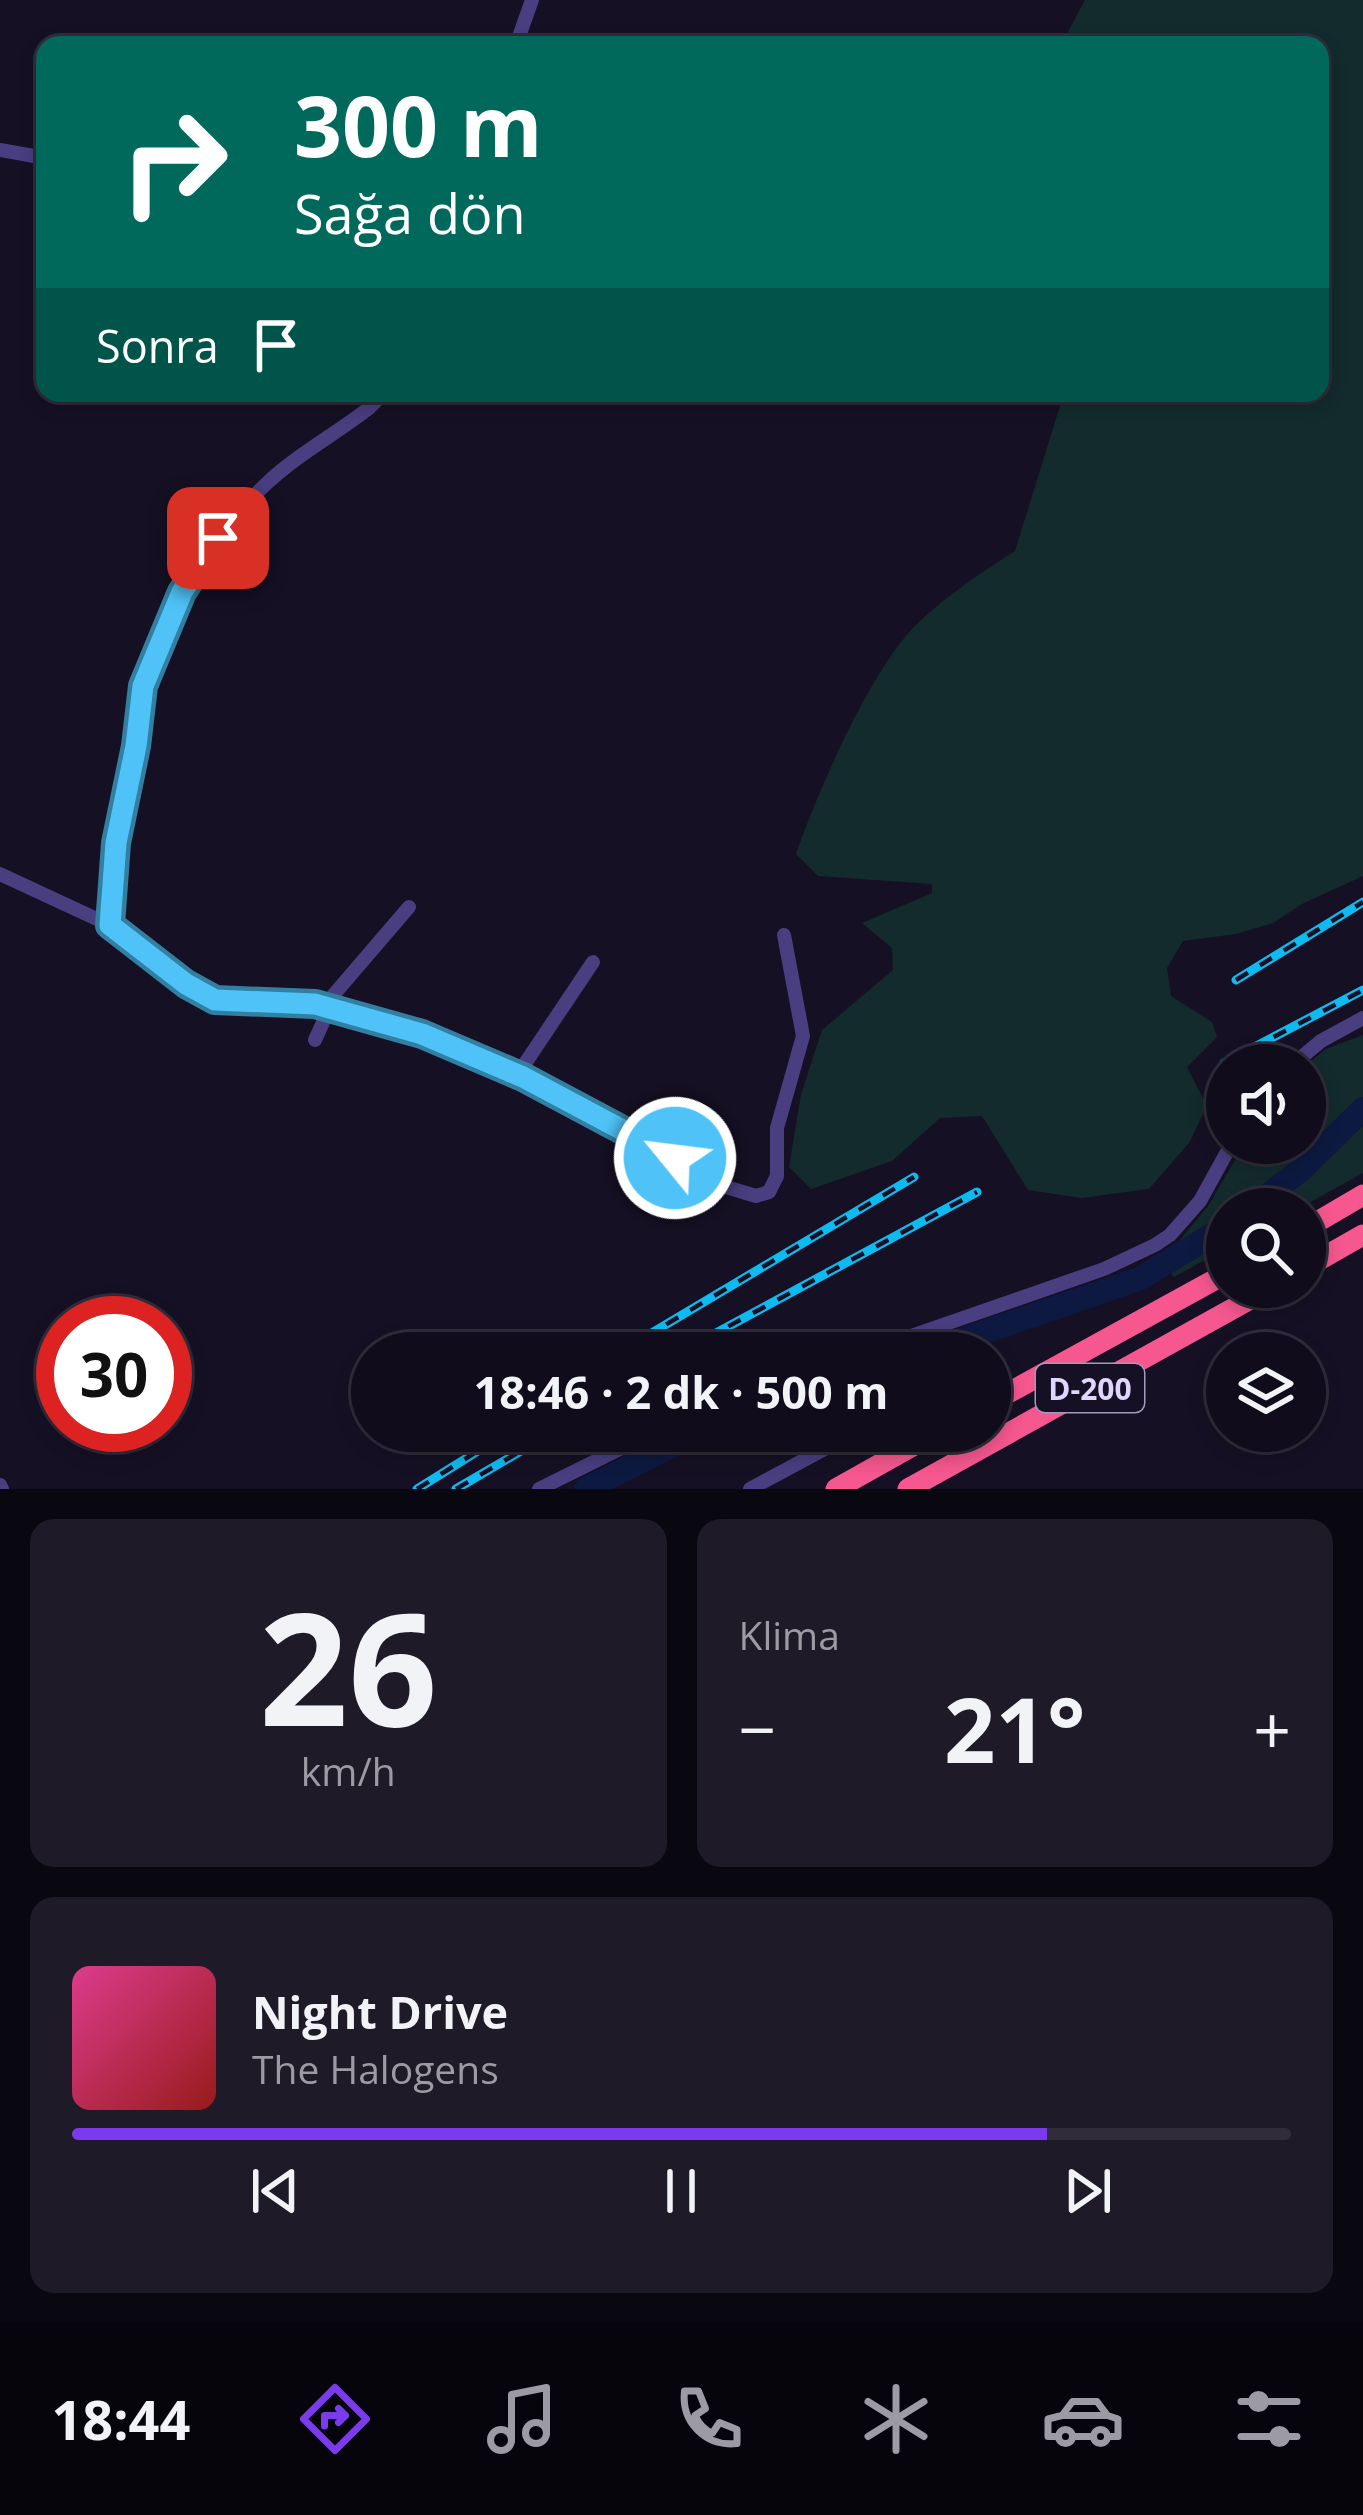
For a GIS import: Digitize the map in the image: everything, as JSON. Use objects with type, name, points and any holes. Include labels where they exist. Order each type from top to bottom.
[{"type":"highway","points":[[1326,1217],[1363,1195]]},
{"type":"highway","points":[[1326,1256],[1363,1235]]},
{"type":"highway","name":"D-200","points":[[1011,1389],[1206,1284]]},
{"type":"highway","name":"D-200","points":[[908,1489],[1234,1308]]},
{"type":"highway","points":[[836,1489],[902,1452]]},
{"type":"street","points":[[519,36],[532,0]]},
{"type":"street","points":[[0,150],[36,156]]},
{"type":"street","points":[[110,925],[116,843],[143,686],[182,592],[207,552],[266,484],[376,402]]},
{"type":"street","points":[[0,874],[110,925],[186,984],[215,1000],[327,1006],[422,1034],[518,1074],[726,1187],[765,1195],[777,1176],[776,1136],[803,1036],[784,935]]},
{"type":"street","points":[[315,1040],[327,1006],[409,907]]},
{"type":"street","points":[[518,1074],[592,962]]},
{"type":"street","points":[[1317,1044],[1363,1018]]},
{"type":"street","points":[[922,1332],[1104,1269],[1155,1245],[1200,1201],[1220,1164]]},
{"type":"street","points":[[539,1489],[614,1452]]},
{"type":"street","points":[[750,1489],[819,1452]]},
{"type":"green space","points":[[1085,0],[1363,0],[1363,876],[1273,923],[1183,941],[1167,968],[1171,996],[1212,1022],[1217,1037],[1187,1067],[1206,1108],[1189,1143],[1149,1189],[1081,1198],[1028,1190],[982,1116],[940,1118],[892,1161],[811,1189],[789,1167],[801,1094],[822,1030],[893,970],[892,948],[862,923],[932,893],[932,884],[818,876],[796,854],[817,798],[865,699],[900,643],[929,613],[1015,551],[1061,402],[1329,402],[1329,36],[1066,36]]},
{"type":"green space","points":[[1363,1035],[1363,1173],[1326,1193],[1326,1188],[1219,1188],[1233,1164],[1326,1164],[1326,1049]]},
{"type":"green space","points":[[1206,1208],[1206,1259],[1174,1277],[1167,1269],[1171,1251]]},
{"type":"waterway","points":[[1277,1188],[1363,1109]]},
{"type":"waterway","points":[[984,1332],[1139,1279],[1206,1239]]},
{"type":"waterway","points":[[586,1489],[659,1452]]},
{"type":"railway","points":[[1236,980],[1363,902]]},
{"type":"railway","points":[[1260,1044],[1363,990]]},
{"type":"railway","points":[[653,1332],[914,1177]]},
{"type":"railway","points":[[718,1332],[977,1192]]},
{"type":"railway","points":[[417,1489],[476,1452]]},
{"type":"railway","points":[[456,1489],[519,1452]]},
{"type":"route","points":[[218,538],[182,592],[143,686],[116,843],[110,925],[186,984],[215,1000],[315,1004],[422,1034],[523,1077],[675,1158]]}]
